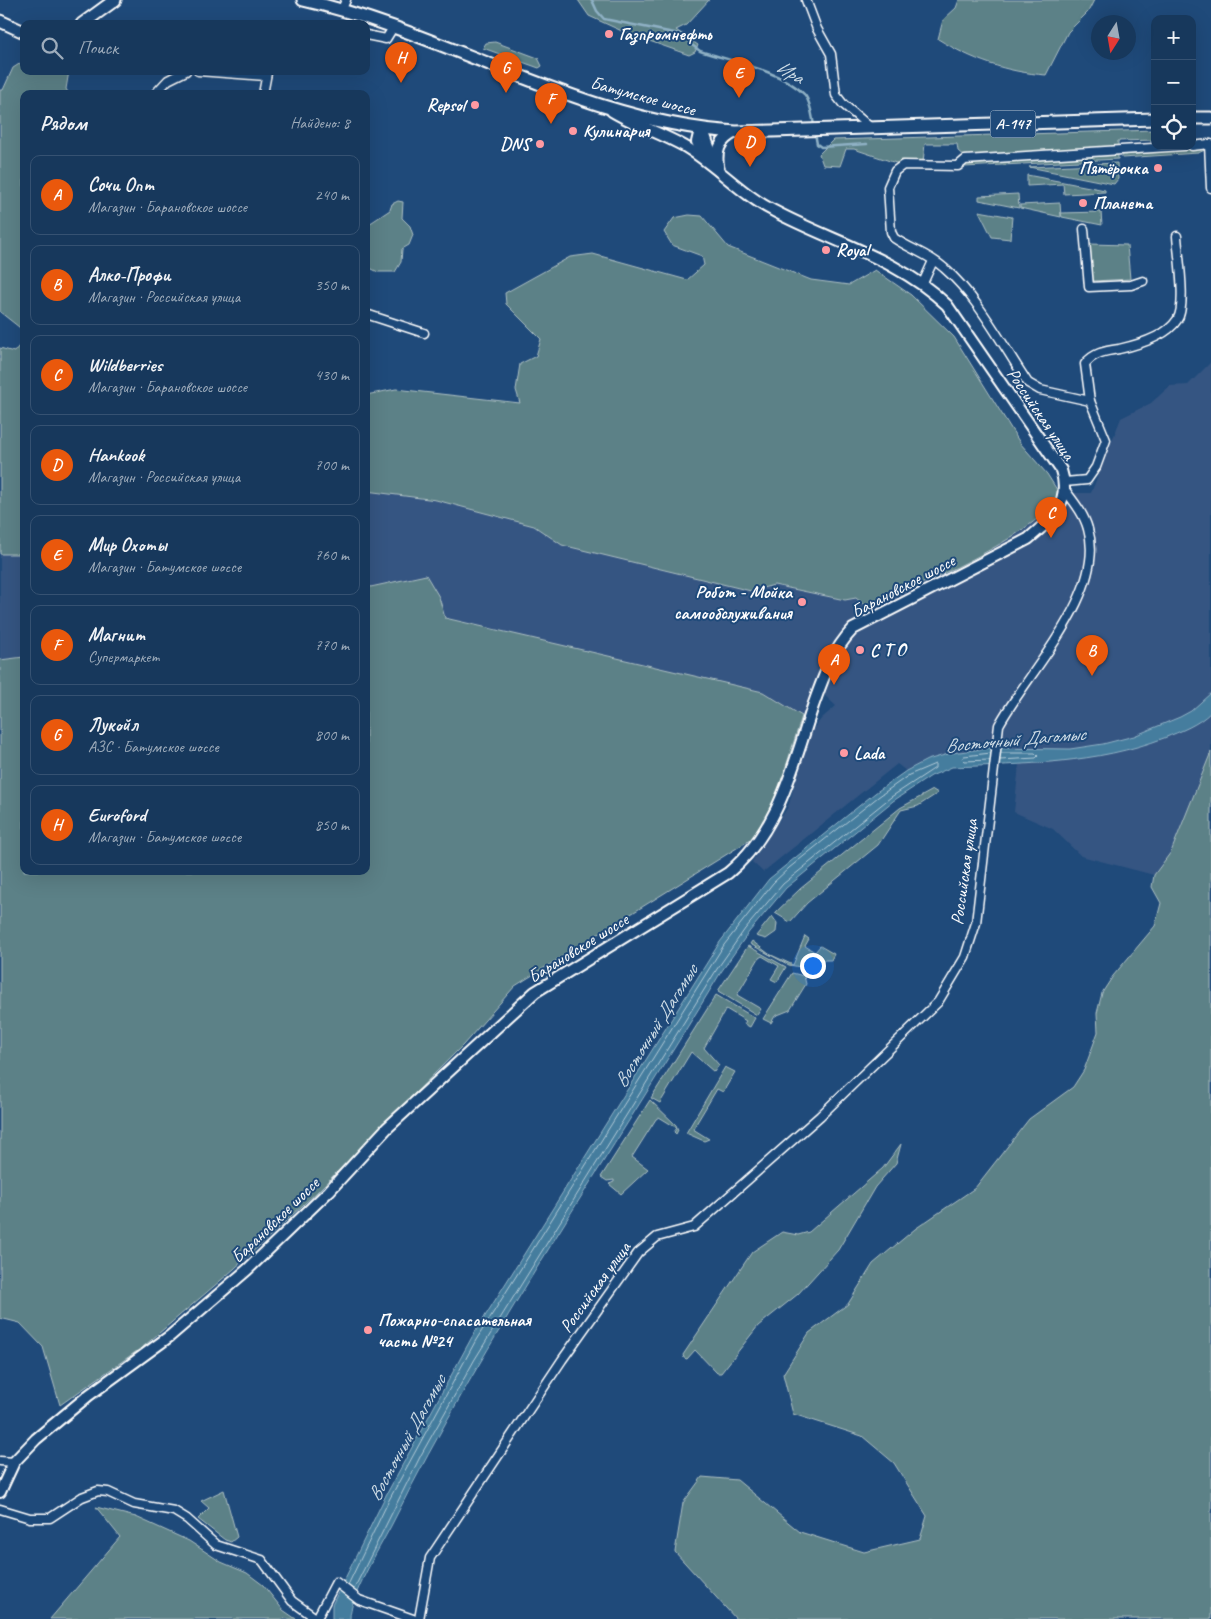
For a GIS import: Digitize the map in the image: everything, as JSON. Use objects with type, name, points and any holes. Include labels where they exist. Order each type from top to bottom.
[{"type":"highway","points":[[88,20],[115,0]]},
{"type":"highway","name":"Батумское шоссе","points":[[303,0],[344,4],[497,68],[601,104],[702,130],[736,132],[1151,119]]},
{"type":"highway","points":[[0,21],[20,30]]},
{"type":"highway","points":[[1196,118],[1211,118]]},
{"type":"main road","name":"А-147","points":[[601,104],[634,124],[684,146],[719,171]]},
{"type":"main road","points":[[702,130],[719,171]]},
{"type":"main road","points":[[719,171],[717,155],[720,145],[728,136],[736,132]]},
{"type":"main road","name":"Российская улица","points":[[719,171],[772,211],[861,250],[923,283],[947,306],[966,332],[1061,470],[1065,486]]},
{"type":"main road","name":"Барановское шоссе","points":[[0,1492],[14,1462],[36,1439],[89,1396],[170,1336],[247,1270],[329,1191],[388,1128],[535,992],[728,873],[744,860],[762,835],[782,798],[825,673],[842,642],[861,624],[1028,539],[1048,522],[1058,510],[1065,486]]},
{"type":"street","points":[[806,0],[817,29],[831,54],[836,95],[843,104],[871,128]]},
{"type":"street","points":[[370,36],[386,39],[394,26]]},
{"type":"street","points":[[159,90],[168,80],[178,75]]},
{"type":"street","points":[[264,90],[266,75]]},
{"type":"street","points":[[1196,146],[1210,144],[1211,188]]},
{"type":"street","points":[[1090,401],[1040,390],[1028,383],[971,297],[943,267],[894,238],[891,232],[888,186],[895,171],[903,165],[958,166],[965,160],[1151,148]]},
{"type":"street","points":[[1084,229],[1089,287],[1131,285],[1143,280]]},
{"type":"street","points":[[1065,486],[1087,480],[1099,461],[1106,440],[1090,401],[1085,364],[1091,356],[1137,345],[1168,329],[1177,320],[1181,306],[1177,236]]},
{"type":"street","points":[[923,283],[933,261]]},
{"type":"street","points":[[370,315],[424,334]]},
{"type":"street","name":"Российская улица","points":[[419,1619],[430,1558],[562,1360],[638,1253],[657,1237],[694,1227],[820,1116],[938,1002],[965,957],[976,923],[999,725],[1011,703],[1062,632],[1087,574],[1091,541],[1088,529],[1083,516],[1065,486]]},
{"type":"street","points":[[0,1462],[14,1462]]},
{"type":"street","points":[[0,1509],[30,1518],[50,1518],[82,1497],[98,1491],[108,1492],[134,1504],[174,1511],[187,1519],[216,1545],[262,1560],[292,1602],[317,1619],[336,1582],[359,1600],[413,1619]]},
{"type":"shaded area","points":[[1211,362],[1211,752],[1171,852],[1154,875],[1081,856],[1053,829],[1014,812],[1020,755],[987,748],[952,753],[927,760],[906,771],[897,764],[763,872],[752,862],[788,807],[810,733],[822,718],[836,706],[822,693],[802,716],[762,692],[445,618],[439,597],[426,575],[370,587],[370,492],[436,500],[534,526],[563,545],[751,591],[774,585],[845,600],[856,598],[867,607],[926,583],[1005,541],[1046,510],[1056,500],[1059,493],[1091,493],[1121,418],[1151,403],[1170,386],[1188,385]]},
{"type":"shaded area","points":[[0,554],[20,554],[20,658],[0,660]]},
{"type":"green space","points":[[578,0],[709,0],[686,25],[676,30],[698,45],[695,52],[689,55],[624,32],[589,16]]},
{"type":"green space","points":[[959,0],[1094,0],[1088,12],[1068,32],[1046,75],[1017,71],[990,64],[938,39],[943,20],[956,8]]},
{"type":"green space","points":[[495,42],[538,58],[542,66],[539,68],[483,48],[486,43]]},
{"type":"green space","points":[[20,64],[20,75],[68,75],[67,90],[20,90],[20,328],[0,312],[0,90],[3,90],[13,68]]},
{"type":"green space","points":[[1151,130],[1151,140],[1118,141],[1118,149],[966,158],[958,151],[957,144],[925,144],[923,162],[896,163],[854,149],[846,149],[840,166],[823,165],[819,154],[833,140]]},
{"type":"green space","points":[[1205,148],[1205,150],[1198,153],[1122,158],[1122,155]]},
{"type":"green space","points":[[1118,155],[1118,159],[964,167],[962,164]]},
{"type":"green space","points":[[1117,163],[1118,179],[1114,184],[1029,167]]},
{"type":"green space","points":[[1027,175],[1105,190],[1105,192],[1064,194],[1063,184],[1027,186]]},
{"type":"green space","points":[[1018,194],[1019,208],[979,200],[979,196]]},
{"type":"green space","points":[[398,201],[403,202],[402,218],[410,226],[413,235],[409,245],[402,249],[401,262],[395,272],[378,272],[370,268],[370,223],[390,210],[392,204]]},
{"type":"green space","points":[[1060,203],[1061,217],[1020,208],[1020,205]]},
{"type":"green space","points":[[979,211],[1012,217],[1010,239],[992,237]]},
{"type":"green space","points":[[1101,212],[1102,225],[1062,217],[1061,213]]},
{"type":"green space","points":[[689,215],[702,216],[728,247],[811,280],[849,285],[875,270],[911,295],[954,337],[1020,443],[1047,474],[1059,493],[1048,509],[1028,526],[973,559],[867,607],[856,598],[845,600],[774,585],[751,591],[562,545],[534,526],[436,500],[370,492],[370,394],[396,389],[520,403],[516,390],[520,364],[536,356],[541,339],[506,304],[505,293],[570,257],[593,254],[687,280],[704,265],[702,256],[672,245],[664,232],[674,218]]},
{"type":"green space","points":[[1090,244],[1127,245],[1130,279],[1093,281]]},
{"type":"green space","points":[[20,345],[20,554],[0,554],[0,348],[14,352]]},
{"type":"green space","points":[[426,575],[439,597],[445,618],[763,692],[802,716],[775,801],[753,838],[515,986],[463,1045],[317,1192],[234,1269],[144,1346],[60,1405],[43,1347],[20,1323],[0,1318],[0,660],[20,658],[20,875],[370,875],[370,587]]},
{"type":"green space","points":[[1211,752],[1211,1619],[736,1619],[675,1552],[683,1503],[702,1477],[737,1480],[800,1532],[864,1552],[920,1539],[927,1516],[894,1463],[862,1436],[793,1414],[783,1374],[809,1333],[848,1304],[873,1264],[915,1229],[975,1188],[1029,1119],[1073,1087],[1084,1070],[1098,1032],[1097,1013],[1102,993],[1113,976],[1155,926],[1161,903],[1152,887],[1154,875],[1171,852]]},
{"type":"green space","points":[[933,790],[938,793],[918,806],[901,810],[878,845],[807,903],[790,922],[775,913],[800,889],[900,808]]},
{"type":"green space","points":[[772,916],[777,923],[776,932],[766,939],[756,936]]},
{"type":"green space","points":[[805,936],[809,939],[805,946],[815,952],[820,946],[834,954],[831,960],[823,960],[818,957],[817,959],[820,962],[814,972],[803,968],[803,963],[801,967],[789,965],[750,944],[752,941],[769,954],[793,965]]},
{"type":"green space","points":[[748,946],[786,967],[777,982],[771,979],[779,966],[762,956],[759,958],[737,995],[761,1009],[757,1015],[718,991]]},
{"type":"green space","points":[[792,973],[804,976],[806,984],[790,1010],[775,1016],[771,1023],[763,1019]]},
{"type":"green space","points":[[716,995],[755,1018],[750,1027],[744,1024],[746,1021],[726,1009],[704,1048],[719,1065],[714,1072],[691,1052],[660,1103],[651,1098]]},
{"type":"green space","points":[[725,1067],[735,1072],[723,1092],[717,1089],[693,1129],[709,1139],[704,1141],[686,1133]]},
{"type":"green space","points":[[650,1100],[676,1125],[678,1130],[676,1134],[674,1132],[677,1128],[659,1117],[656,1119],[632,1157],[648,1169],[621,1194],[609,1184],[614,1182],[614,1180],[607,1181],[601,1177]]},
{"type":"green space","points":[[901,1144],[896,1163],[875,1187],[838,1250],[798,1294],[758,1326],[721,1373],[717,1373],[695,1350],[687,1359],[684,1358],[683,1355],[752,1252],[782,1232],[798,1235],[809,1232],[883,1168]]},
{"type":"green space","points":[[224,1490],[237,1537],[231,1542],[225,1540],[198,1519],[209,1508],[201,1501]]},
{"type":"green space","points":[[96,1507],[136,1517],[189,1541],[221,1562],[247,1573],[263,1585],[283,1610],[296,1619],[50,1619],[120,1537]]},
{"type":"water","points":[[1211,693],[1211,712],[1201,721],[1177,733],[1138,747],[1086,758],[1060,761],[952,767],[931,776],[893,801],[786,888],[749,932],[721,972],[508,1315],[467,1384],[373,1559],[354,1599],[350,1619],[332,1619],[332,1605],[385,1497],[472,1337],[720,942],[769,879],[875,793],[906,771],[927,760],[952,753],[989,748],[1070,749],[1103,744],[1134,736],[1180,717],[1191,711]]},
{"type":"waterway","name":"Ира","points":[[592,0],[597,11],[604,19],[684,35],[700,51],[756,68],[784,79],[807,98],[814,125]]},
{"type":"waterway","name":"Ира","points":[[815,133],[817,144],[821,147],[867,144]]},
{"type":"place","name":"Газпромнефть","points":[[609,34]]},
{"type":"place","name":"Euroford","points":[[401,83]]},
{"type":"place","name":"Лукойл","points":[[506,93]]},
{"type":"place","name":"Мир Охоты","points":[[739,98]]},
{"type":"place","name":"Repsol","points":[[475,105]]},
{"type":"place","name":"Магнит","points":[[551,124]]},
{"type":"place","name":"Кулинария","points":[[573,131]]},
{"type":"place","name":"DNS","points":[[540,144]]},
{"type":"place","name":"Hankook","points":[[750,167]]},
{"type":"place","name":"Пятёрочка","points":[[1158,168]]},
{"type":"place","name":"Планета","points":[[1083,203]]},
{"type":"place","name":"Royal","points":[[826,250]]},
{"type":"place","name":"Wildberries","points":[[1051,538]]},
{"type":"place","name":"Робот - Мойка самообслуживания","points":[[802,602]]},
{"type":"place","name":"С Т О","points":[[860,650]]},
{"type":"place","name":"Алко-Профи","points":[[1092,676]]},
{"type":"place","name":"Сочи Опт","points":[[834,685]]},
{"type":"place","name":"Lada","points":[[844,753]]},
{"type":"place","name":"Пожарно-спасательная часть №24","points":[[368,1330]]},
{"type":"water label","name":"Восточный Дагомыс","points":[[1015,740]]},
{"type":"water label","name":"Восточный Дагомыс","points":[[656,1026]]},
{"type":"water label","name":"Восточный Дагомыс","points":[[407,1438]]}]
